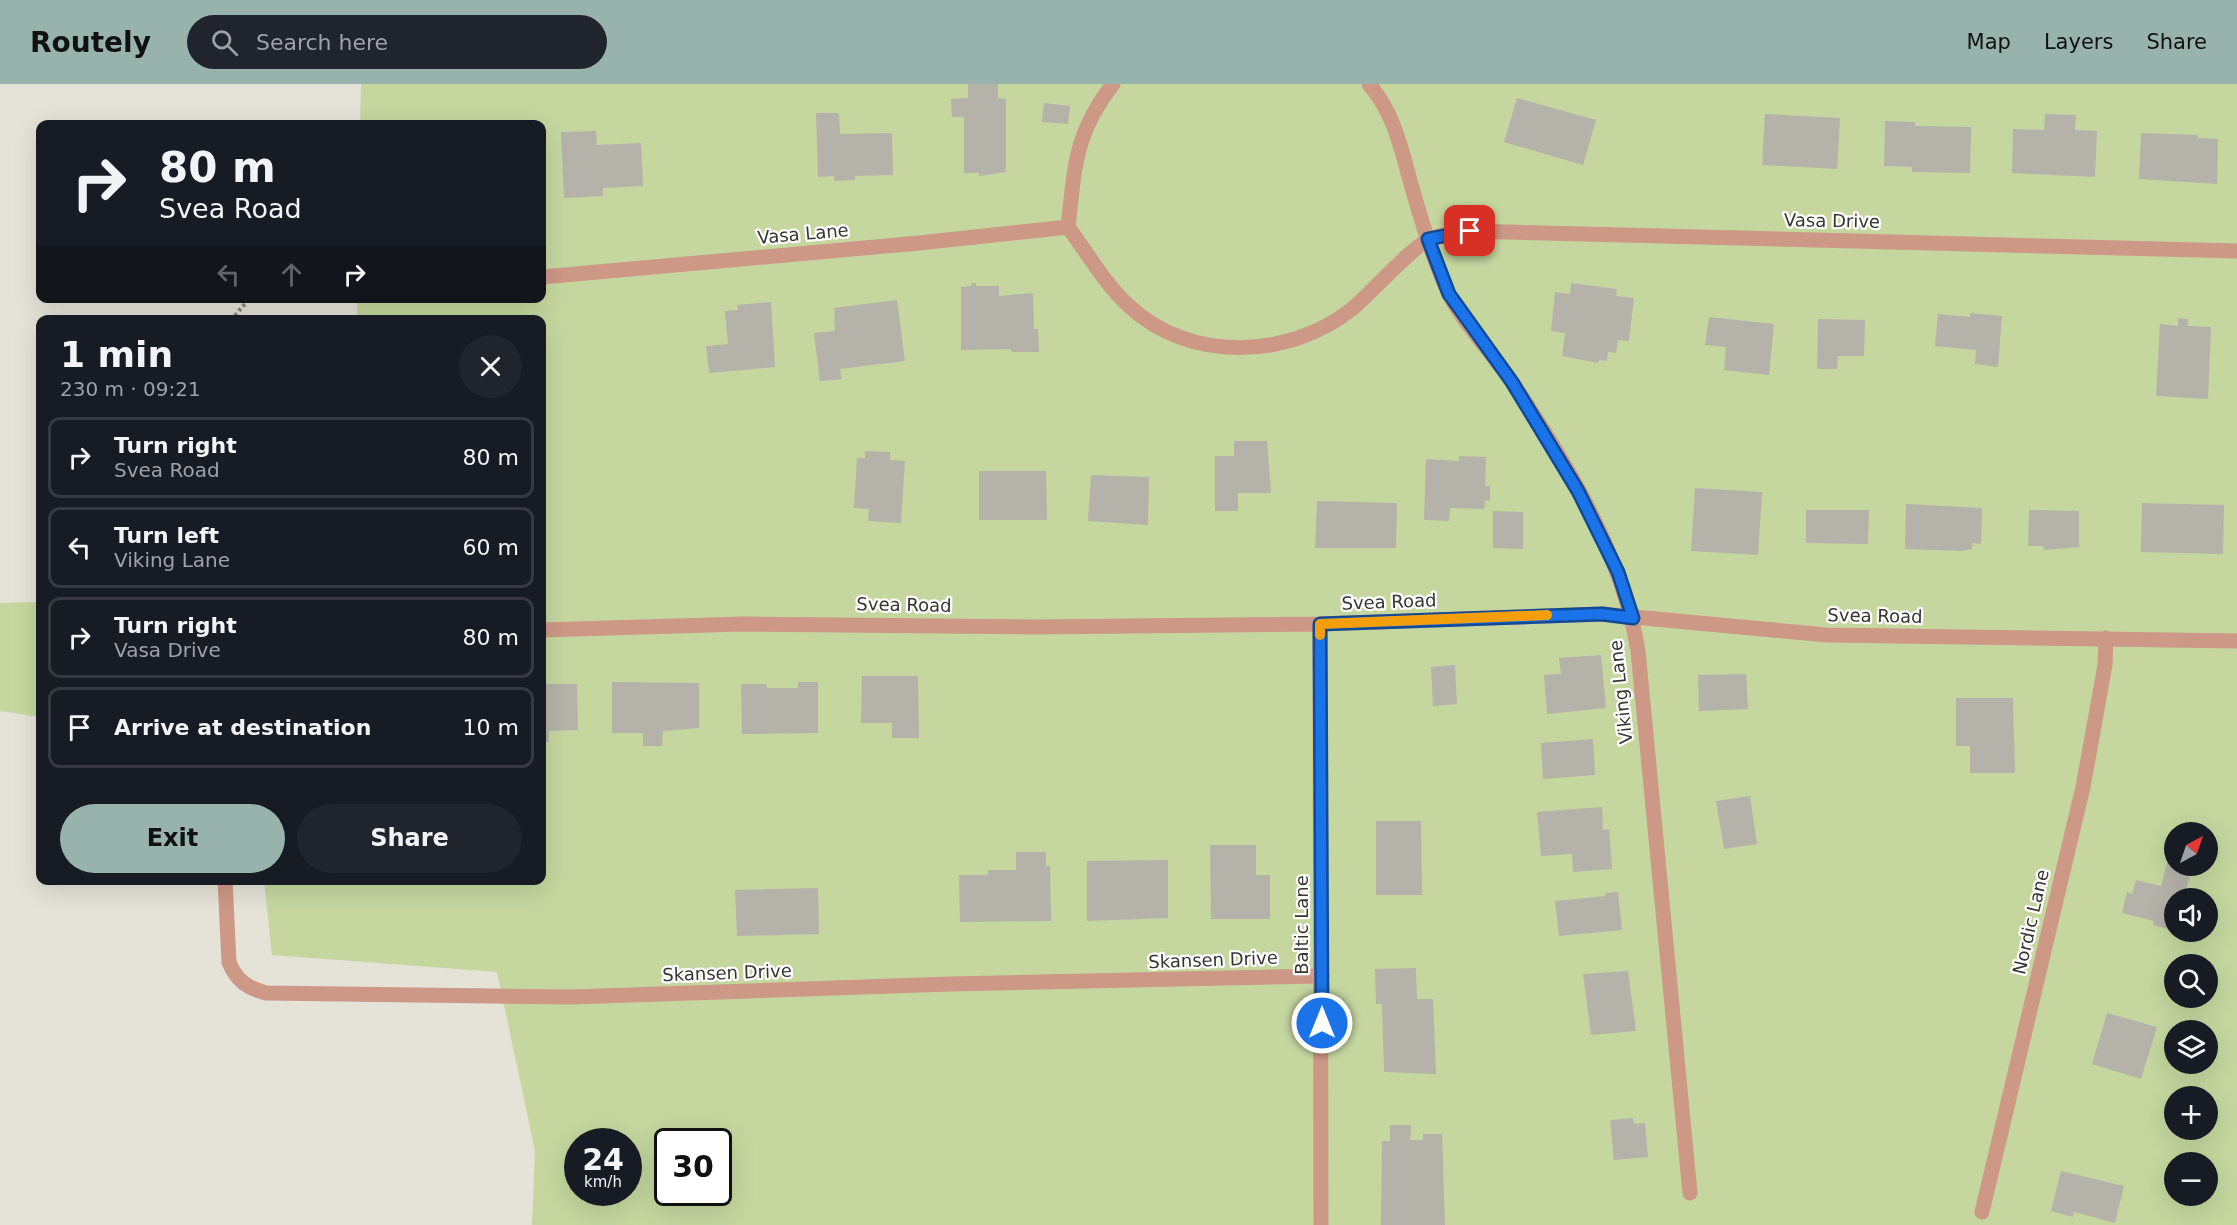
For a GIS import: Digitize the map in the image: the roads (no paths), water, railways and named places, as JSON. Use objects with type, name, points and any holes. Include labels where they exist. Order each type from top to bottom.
[{"type":"street","points":[[1113,84],[1084,129],[1073,173],[1068,227],[1107,282],[1143,318],[1184,339],[1232,348],[1270,346],[1292,341],[1332,322],[1352,309],[1428,239],[1399,137],[1388,113],[1369,84]]},
{"type":"street","name":"Vasa Lane","points":[[546,277],[919,243],[1068,227]]},
{"type":"street","name":"Vasa Drive","points":[[1428,239],[1470,231],[2237,251]]},
{"type":"street","name":"Viking Lane","points":[[1428,239],[1449,294],[1512,382],[1578,491],[1618,572],[1633,618],[1690,1193]]},
{"type":"street","name":"Svea Road","points":[[546,630],[742,624],[1034,627],[1320,624],[1602,614],[1827,635],[2237,641]]},
{"type":"street","name":"Baltic Lane","points":[[1320,624],[1321,1225]]},
{"type":"street","name":"Nordic Lane","points":[[1982,1212],[2083,787],[2105,665],[2106,638]]},
{"type":"street","name":"Skansen Drive","points":[[225,885],[228,962],[233,974],[243,984],[266,993],[571,997],[950,984],[1322,976]]}]
